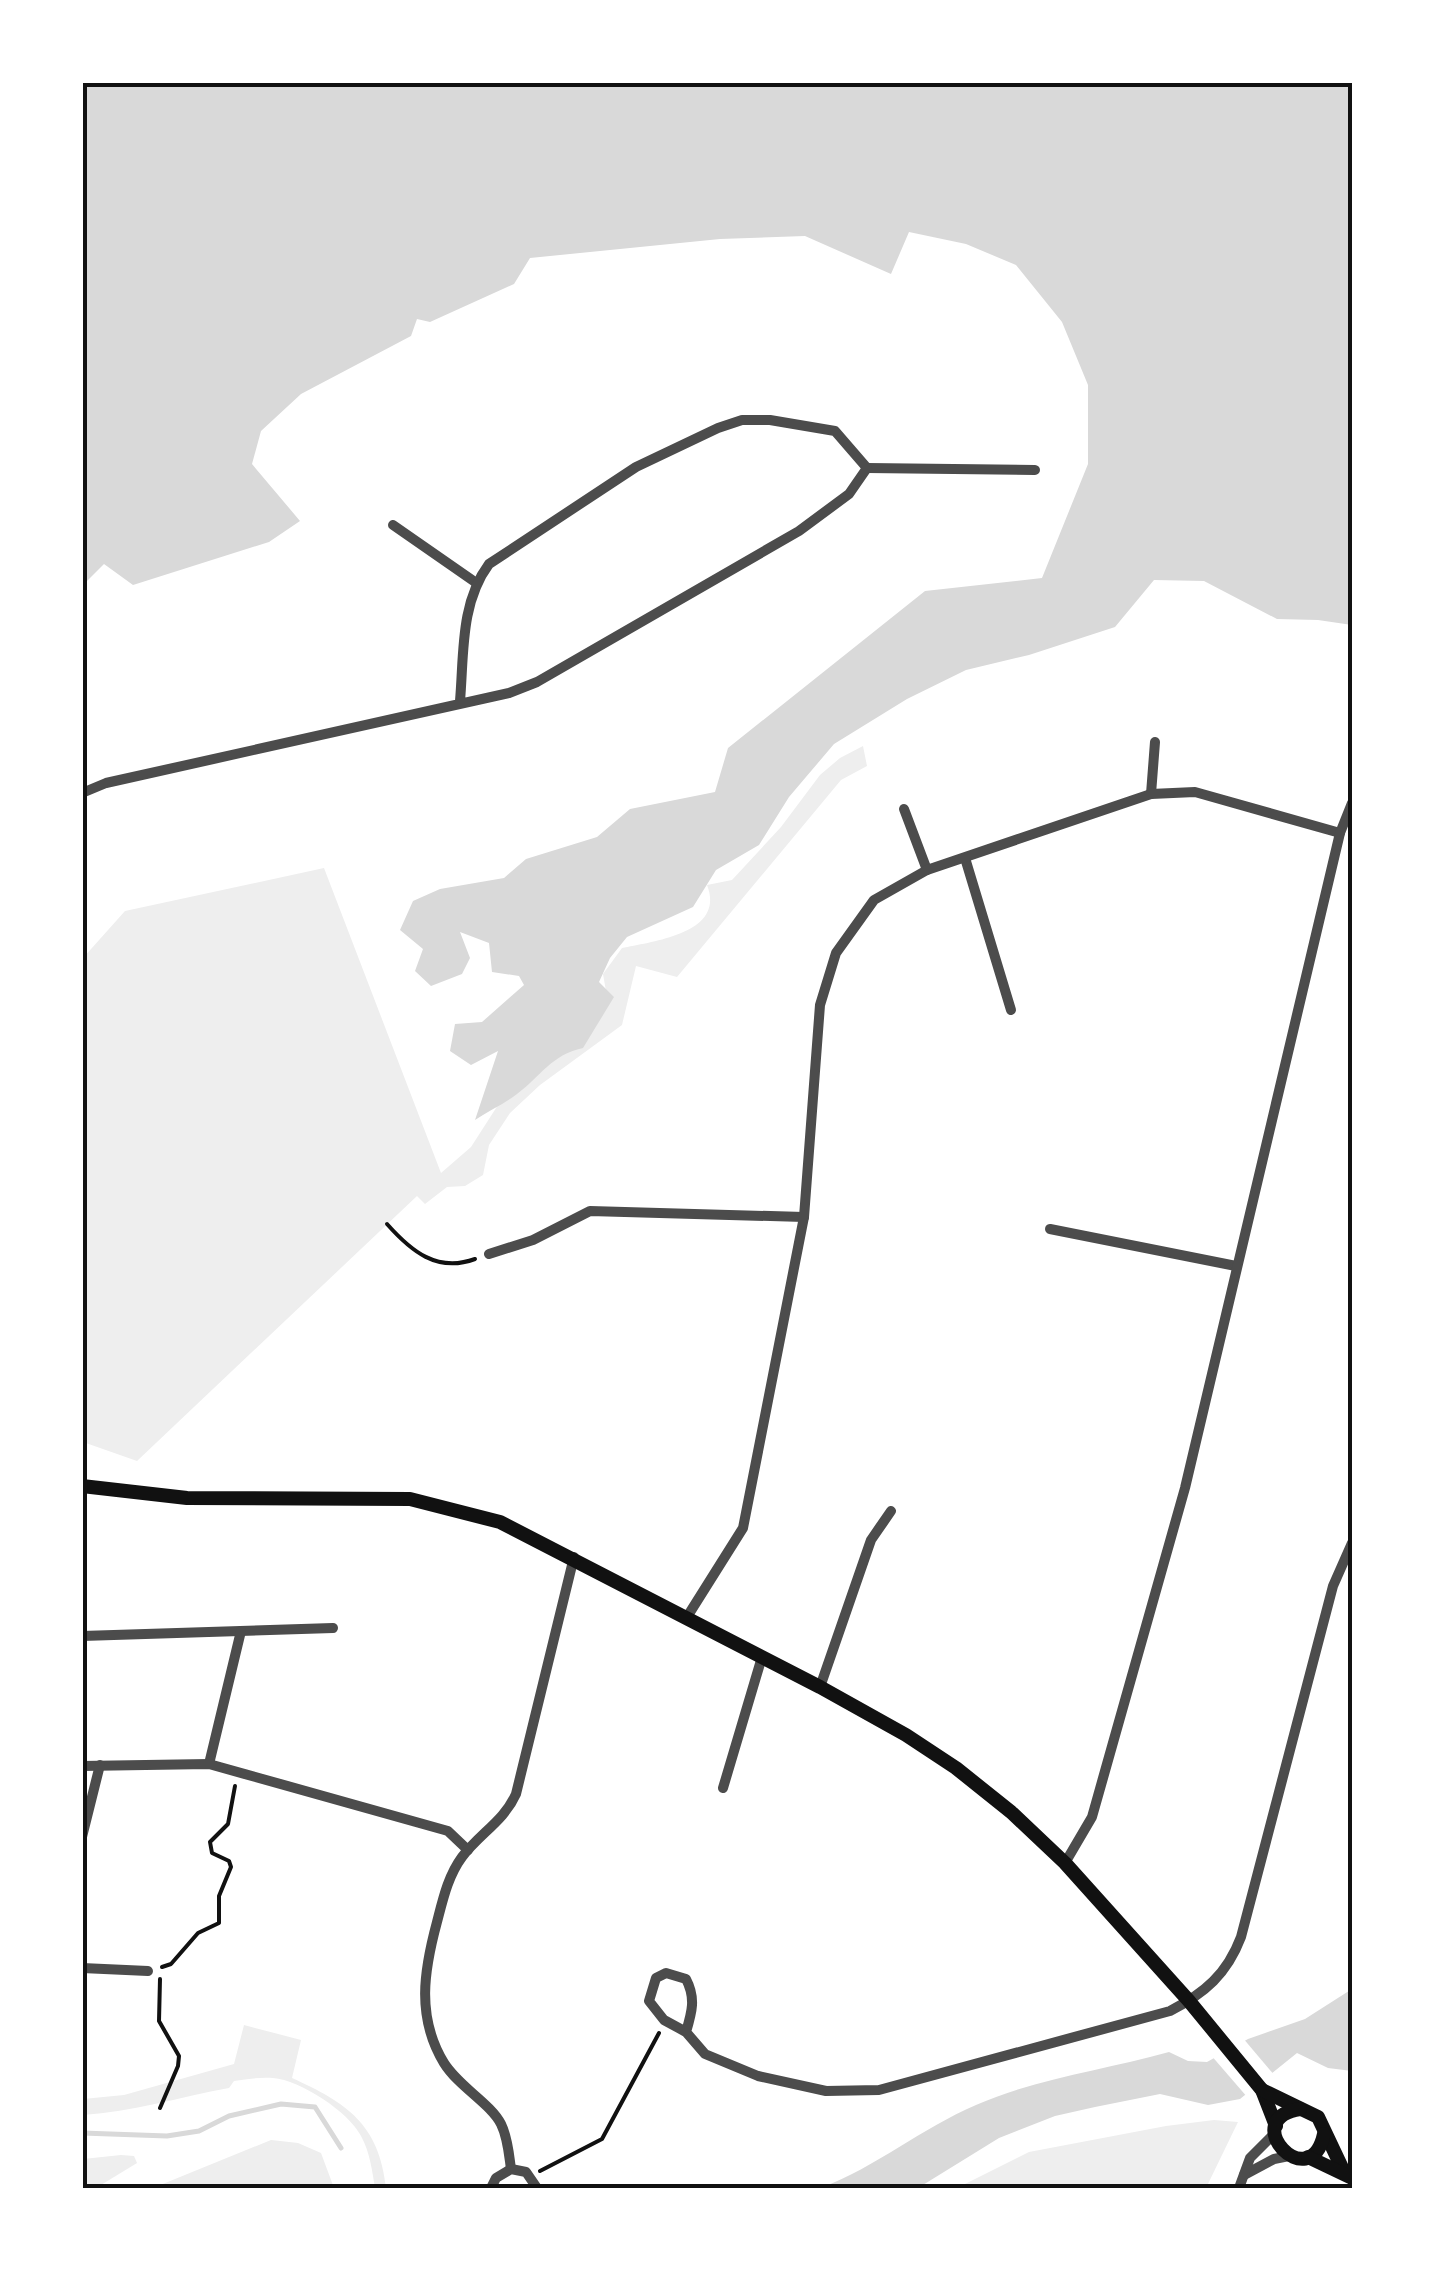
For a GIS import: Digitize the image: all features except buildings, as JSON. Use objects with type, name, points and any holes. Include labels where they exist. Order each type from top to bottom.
[{"type":"main road","points":[[82,1486],[187,1498],[410,1499],[500,1522],[820,1687],[906,1735],[1011,1812],[1065,1863],[1262,2090],[1281,2150],[1348,2175]]},
{"type":"main road","points":[[1262,2090],[1318,2116],[1348,2175]]},
{"type":"main road","points":[[1275,2129],[1290,2110],[1301,2108]]},
{"type":"main road","points":[[1308,2157],[1322,2144],[1324,2134]]},
{"type":"street","points":[[460,701],[466,618],[475,582],[488,564],[636,468],[718,428],[742,420],[770,420],[835,431],[867,468],[1035,470]]},
{"type":"street","points":[[82,793],[106,783],[509,693],[538,682],[799,531],[849,494],[867,468]]},
{"type":"street","points":[[393,526],[475,582]]},
{"type":"street","points":[[1151,794],[1155,742]]},
{"type":"street","points":[[687,1616],[744,1528],[804,1217],[820,1005],[836,953],[874,900],[927,870],[1151,794],[1195,792],[1340,833]]},
{"type":"street","points":[[1065,1863],[1092,1817],[1185,1488],[1340,833],[1352,802]]},
{"type":"street","points":[[904,809],[927,870]]},
{"type":"street","points":[[965,858],[1011,1010]]},
{"type":"street","points":[[488,1254],[533,1240],[590,1211],[804,1217]]},
{"type":"street","points":[[1050,1229],[1236,1266]]},
{"type":"street","points":[[820,1687],[872,1540],[891,1511]]},
{"type":"street","points":[[686,2032],[693,1992],[686,1979],[666,1973],[656,1978],[649,2001],[664,2020],[686,2032],[704,2054],[758,2076],[826,2091],[878,2090],[1170,2011],[1210,1987],[1231,1963],[1241,1937],[1333,1586],[1352,1543]]},
{"type":"street","points":[[511,2169],[500,2121],[465,2090],[438,2052],[429,2028],[424,1968],[445,1891],[468,1850],[508,1812],[516,1794],[574,1557]]},
{"type":"street","points":[[82,1636],[333,1628]]},
{"type":"street","points":[[209,1764],[241,1630]]},
{"type":"street","points":[[723,1788],[762,1656]]},
{"type":"street","points":[[82,1837],[100,1764]]},
{"type":"street","points":[[82,1766],[209,1764],[448,1831],[468,1850]]},
{"type":"street","points":[[82,1968],[148,1971]]},
{"type":"street","points":[[1239,2188],[1250,2158],[1275,2129]]},
{"type":"street","points":[[1243,2176],[1289,2156]]},
{"type":"street","points":[[491,2188],[496,2178],[511,2169],[519,2170],[534,2183]]},
{"type":"path","points":[[388,1224],[412,1251],[457,1266],[488,1254]]},
{"type":"path","points":[[148,1971],[171,1964],[198,1933],[219,1922],[219,1896],[231,1867],[229,1861],[212,1853],[210,1842],[228,1824],[238,1772]]},
{"type":"path","points":[[148,1971],[160,1978],[158,2021],[179,2056],[160,2108]]},
{"type":"path","points":[[534,2183],[602,2139],[664,2020]]},
{"type":"shaded area","points":[[83,82],[1352,83],[1352,625],[1277,619],[1204,581],[1154,580],[1115,627],[1029,655],[966,670],[907,699],[834,744],[789,797],[759,845],[716,870],[693,907],[627,937],[610,958],[599,982],[614,997],[583,1048],[554,1061],[517,1094],[475,1120],[498,1051],[471,1065],[450,1051],[455,1024],[482,1022],[524,985],[519,976],[492,972],[489,943],[460,932],[470,958],[462,974],[431,986],[415,971],[423,949],[400,930],[413,901],[440,889],[504,878],[526,859],[597,837],[630,809],[715,792],[728,748],[925,591],[1042,578],[1088,464],[1088,385],[1062,322],[1016,265],[966,244],[909,232],[891,274],[805,236],[720,239],[530,258],[514,284],[430,322],[417,319],[411,336],[301,394],[261,431],[252,464],[300,521],[269,542],[133,585],[104,564],[83,585]]},
{"type":"shaded area","points":[[863,746],[867,766],[841,780],[677,977],[636,966],[622,1025],[540,1085],[510,1113],[489,1145],[483,1175],[465,1186],[447,1187],[425,1204],[417,1196],[137,1461],[83,1442],[83,958],[125,911],[324,868],[441,1173],[471,1147],[498,1105],[606,991],[603,974],[622,948],[668,938],[697,924],[710,901],[707,885],[732,880],[781,827],[820,775]]},
{"type":"shaded area","points":[[1352,1989],[1352,2071],[1328,2068],[1297,2053],[1240,2099],[1208,2105],[1160,2094],[1095,2107],[1055,2116],[999,2138],[918,2188],[821,2188],[956,2114],[999,2096],[1169,2052],[1188,2061],[1207,2062],[1248,2039],[1305,2019]]},
{"type":"shaded area","points":[[244,2025],[301,2040],[292,2078],[329,2097],[357,2118],[376,2147],[386,2188],[375,2188],[364,2142],[346,2117],[310,2091],[284,2080],[234,2081],[229,2088],[138,2108],[83,2115],[83,2099],[124,2095],[234,2064]]},
{"type":"shaded area","points":[[1214,2120],[1238,2122],[1206,2188],[957,2188],[1029,2152]]},
{"type":"shaded area","points":[[271,2140],[298,2143],[321,2153],[334,2188],[153,2188]]},
{"type":"shaded area","points":[[134,2156],[137,2163],[96,2188],[83,2188],[83,2159]]},
{"type":"pier","points":[[1242,2037],[1275,2076],[1248,2098],[1210,2054]]},
{"type":"waterway","points":[[82,2133],[167,2136],[199,2131],[229,2116],[281,2104],[315,2107],[341,2148]]}]
